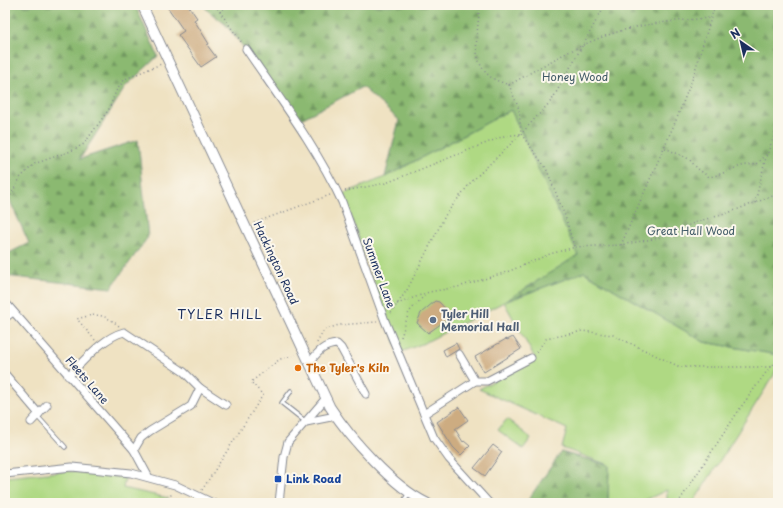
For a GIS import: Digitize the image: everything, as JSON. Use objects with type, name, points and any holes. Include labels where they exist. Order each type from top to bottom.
[{"type":"street","name":"Hackington Road","points":[[142,5],[326,398],[336,416],[382,469],[409,493],[427,503]]},
{"type":"street","name":"Summer Lane","points":[[246,49],[291,111],[338,192],[385,321],[434,438],[449,459],[489,503]]},
{"type":"street","name":"Fleets Lane","points":[[5,302],[134,450],[148,476]]},
{"type":"street","points":[[5,318],[13,312]]},
{"type":"street","points":[[68,376],[115,334],[124,332],[184,372],[200,388],[226,405]]},
{"type":"street","points":[[310,362],[321,348],[330,344],[337,344],[341,348],[366,394]]},
{"type":"street","points":[[459,354],[475,382]]},
{"type":"street","points":[[424,414],[475,382],[487,381],[531,358]]},
{"type":"street","points":[[5,374],[38,415]]},
{"type":"street","points":[[134,450],[141,438],[150,431],[191,406],[200,388]]},
{"type":"street","points":[[279,503],[284,457],[288,442],[326,398]]},
{"type":"street","points":[[31,422],[47,405]]},
{"type":"street","points":[[306,422],[336,416]]},
{"type":"street","points":[[5,474],[72,467],[131,473],[148,476],[175,485],[199,495],[213,503]]},
{"type":"lane","points":[[292,391],[282,403],[306,422]]},
{"type":"lane","points":[[38,415],[65,447]]},
{"type":"lane","points":[[403,503],[409,493]]},
{"type":"path","points":[[215,5],[246,49]]},
{"type":"path","points":[[220,12],[228,5]]},
{"type":"path","points":[[478,5],[479,23],[475,44],[478,60],[492,78],[509,85],[519,110],[521,134],[546,168],[565,216],[574,247]]},
{"type":"path","points":[[605,5],[552,100],[521,134],[471,182],[446,214],[407,290],[397,304],[427,294],[507,272],[550,254],[574,247],[621,245],[658,238],[699,221],[778,194]]},
{"type":"path","points":[[621,245],[664,148],[693,77],[714,5]]},
{"type":"path","points":[[509,85],[556,57],[584,44],[636,27],[710,18]]},
{"type":"path","points":[[5,206],[20,178],[34,164],[71,151],[84,144],[109,109],[116,91],[125,79],[168,61]]},
{"type":"path","points":[[755,203],[767,154],[778,124]]},
{"type":"path","points":[[245,226],[338,192],[386,183],[504,136],[521,134]]},
{"type":"path","points":[[664,148],[689,159],[698,169],[709,177],[721,175],[744,164],[756,166],[767,154]]},
{"type":"path","points":[[398,349],[409,312],[427,294]]},
{"type":"path","points":[[100,346],[77,319],[90,315],[107,316],[124,332]]},
{"type":"path","points":[[314,347],[324,330],[338,325],[385,321]]},
{"type":"path","points":[[531,358],[546,339],[582,331],[613,334],[680,367],[770,367]]},
{"type":"path","points":[[199,495],[263,395],[250,382],[280,359],[299,354]]},
{"type":"path","points":[[678,503],[770,367],[778,361]]},
{"type":"path","points":[[168,503],[175,485]]},
{"type":"green space","points":[[5,5],[135,5],[158,56],[126,86],[80,159],[138,140],[148,237],[111,288],[5,276],[5,255],[29,243],[5,190]]},
{"type":"green space","points":[[204,5],[778,5],[778,355],[704,342],[584,272],[504,302],[578,255],[511,110],[385,177],[399,120],[362,87],[301,119],[225,24],[207,10]]},
{"type":"green space","points":[[511,110],[578,255],[507,301],[584,272],[704,342],[778,355],[778,364],[774,375],[693,503],[667,503],[667,490],[639,503],[608,503],[609,465],[562,448],[567,429],[479,389],[535,358],[504,302],[424,343],[399,353],[343,194],[385,177]]},
{"type":"green space","points":[[507,419],[531,438],[523,449],[498,430]]},
{"type":"green space","points":[[561,452],[609,465],[608,503],[526,503]]},
{"type":"green space","points":[[69,471],[125,478],[123,488],[168,498],[165,503],[5,503],[5,477]]},
{"type":"building","points":[[166,5],[188,5],[197,18],[194,20],[209,44],[207,45],[216,57],[201,67],[178,35],[184,31]]},
{"type":"building","name":"Tyler Hill Memorial Hall","points":[[435,301],[439,302],[452,316],[428,333],[417,323],[421,313]]},
{"type":"building","points":[[513,337],[521,349],[484,372],[475,357],[506,339],[507,340]]},
{"type":"building","points":[[456,343],[459,349],[446,357],[443,350]]},
{"type":"building","points":[[459,407],[468,420],[455,429],[463,442],[464,441],[470,446],[461,455],[453,447],[437,422]]},
{"type":"building","points":[[493,445],[502,452],[485,476],[474,468]]},
{"type":"place","name":"Tyler Hill Memorial Hall","points":[[433,320]]},
{"type":"place","name":"The Tyler's Kiln","points":[[298,368]]},
{"type":"place","name":"Link Road","points":[[278,479]]},
{"type":"district","name":"TYLER HILL","points":[[220,314]]},
{"type":"park label","name":"Honey Wood","points":[[575,77]]},
{"type":"park label","name":"Great Hall Wood","points":[[691,231]]}]
